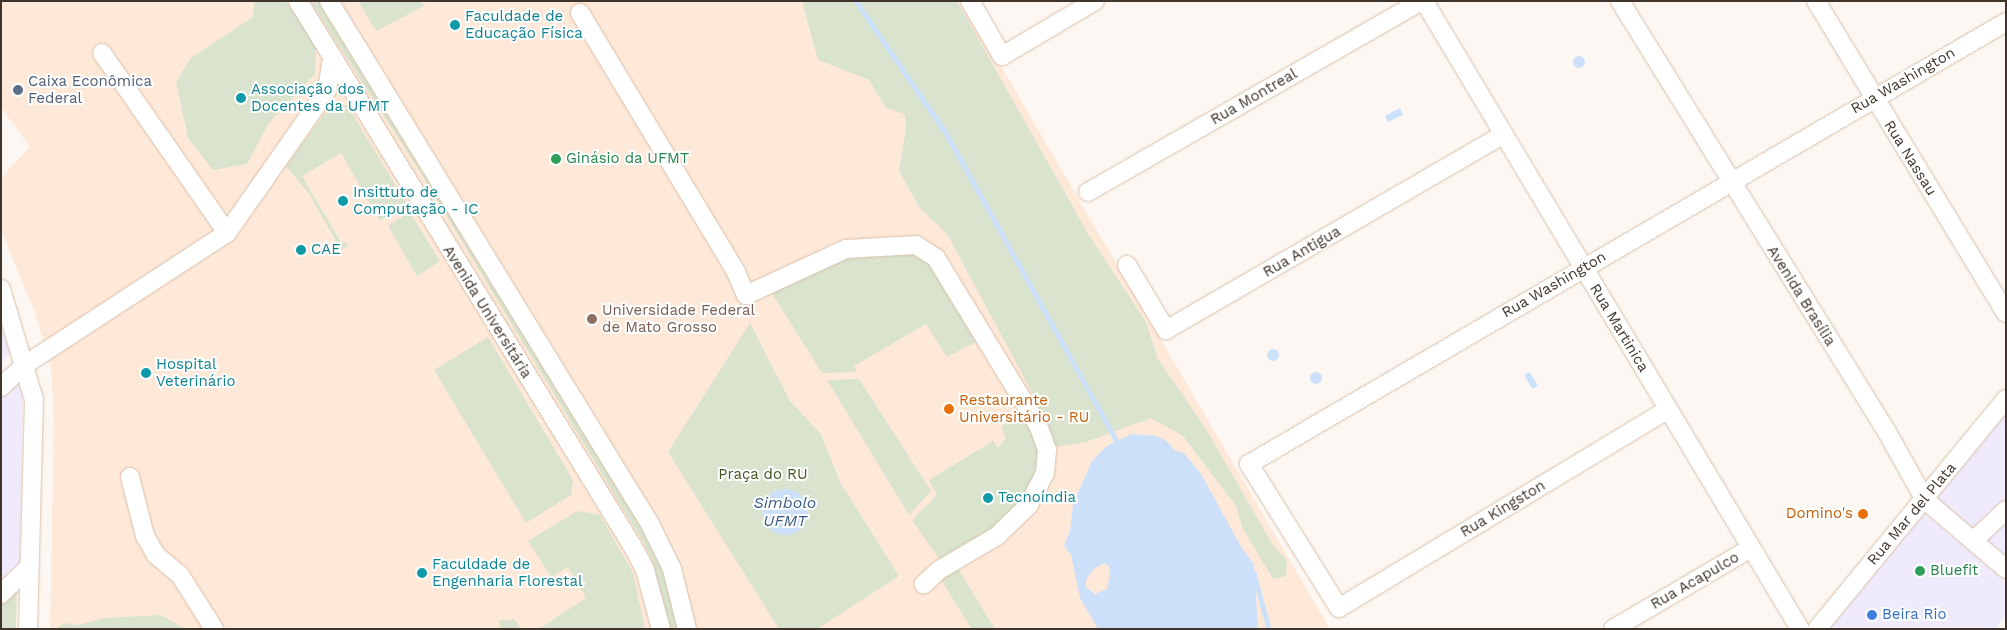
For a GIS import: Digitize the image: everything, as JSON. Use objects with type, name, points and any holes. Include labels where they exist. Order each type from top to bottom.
[{"type":"street","name":"Avenida Universitária","points":[[298,1],[633,547],[648,578],[661,629]]},
{"type":"street","name":"Avenida Universitária","points":[[329,1],[650,524],[672,570],[687,629]]},
{"type":"street","points":[[970,1],[1002,56],[1095,1]]},
{"type":"street","name":"Rua Martinica","points":[[1422,1],[1800,629]]},
{"type":"street","name":"Rua Montreal","points":[[1088,192],[1422,1]]},
{"type":"street","name":"Avenida Brasília","points":[[1620,1],[1730,183],[1887,432],[1924,500],[2006,569]]},
{"type":"street","name":"Rua Nassau","points":[[1816,1],[2006,313]]},
{"type":"street","points":[[580,13],[736,272],[746,295],[846,249],[916,245],[936,258],[1038,425],[1045,439],[1047,463],[1042,485],[1029,505],[997,536],[940,570],[924,584]]},
{"type":"street","name":"Rua Washington","points":[[1339,608],[1249,464],[2006,22]]},
{"type":"street","points":[[102,53],[227,233]]},
{"type":"street","points":[[1,387],[26,364],[227,233],[319,103],[331,81],[332,58]]},
{"type":"street","points":[[319,103],[337,95],[355,96]]},
{"type":"street","name":"Rua Antigua","points":[[1126,265],[1166,330],[1503,135]]},
{"type":"street","points":[[1,289],[26,364],[34,400],[28,629]]},
{"type":"street","name":"Rua Mar del Plata","points":[[1817,629],[2006,399]]},
{"type":"street","name":"Rua Kingston","points":[[1339,608],[1667,410]]},
{"type":"street","points":[[130,477],[145,536],[156,555],[180,575],[214,629]]},
{"type":"street","points":[[1973,541],[2006,510]]},
{"type":"street","name":"Rua Acapulco","points":[[1613,629],[1751,548]]},
{"type":"street","points":[[1,594],[30,566]]},
{"type":"shaded area","name":"Universidade Federal de Mato Grosso","points":[[1,1],[963,1],[1330,629],[50,629],[54,419],[51,367],[35,313],[1,230],[1,178],[30,147],[1,107]]},
{"type":"shaded area","points":[[1,321],[13,351],[1,363]]},
{"type":"shaded area","points":[[23,374],[20,562],[1,581],[1,393]]},
{"type":"shaded area","points":[[2006,412],[2006,556],[1933,497]]},
{"type":"shaded area","points":[[1923,512],[2006,582],[2006,616],[1995,629],[1828,629]]},
{"type":"green space","points":[[254,1],[285,1],[316,44],[315,74],[269,123],[247,164],[213,170],[188,138],[176,82],[191,58],[253,17]]},
{"type":"green space","points":[[310,1],[323,1],[656,543],[681,629],[669,629],[653,562],[643,542],[420,172]]},
{"type":"green space","points":[[358,1],[421,1],[424,6],[376,31]]},
{"type":"green space","points":[[802,1],[957,1],[1087,232],[1146,322],[1158,359],[1206,429],[1273,545],[1287,560],[1286,576],[1273,579],[1243,529],[1236,506],[1183,436],[1151,418],[1086,442],[1054,447],[1047,424],[1026,381],[947,234],[919,207],[899,171],[906,130],[905,114],[886,108],[869,80],[818,60]]},
{"type":"green space","points":[[341,105],[347,105],[407,204],[380,221],[341,153],[302,176],[342,244],[345,242],[348,246],[341,250],[310,195],[286,166],[325,113]]},
{"type":"green space","points":[[410,212],[440,261],[417,276],[388,226]]},
{"type":"green space","points":[[925,252],[981,339],[947,357],[926,324],[854,366],[857,372],[822,373],[768,287],[843,253]]},
{"type":"green space","name":"Praça do RU","points":[[750,323],[790,401],[821,434],[840,482],[899,576],[817,629],[779,629],[668,452]]},
{"type":"green space","points":[[488,337],[573,480],[571,495],[526,523],[434,370]]},
{"type":"green space","points":[[859,379],[931,491],[909,515],[827,380]]},
{"type":"green space","points":[[1026,411],[1043,458],[1039,482],[1005,527],[942,563],[912,520],[937,495],[929,480],[993,441],[998,448],[1006,438],[1001,426]]},
{"type":"green space","points":[[577,511],[600,515],[633,573],[645,629],[539,629],[586,598],[568,567],[551,577],[528,541]]},
{"type":"green space","points":[[956,565],[995,629],[972,629],[939,577]]},
{"type":"green space","points":[[17,586],[16,629],[1,629],[1,603]]},
{"type":"green space","points":[[161,615],[186,629],[56,629],[64,623],[79,625],[104,618]]},
{"type":"green space","points":[[514,619],[522,629],[502,629],[498,621]]},
{"type":"water","points":[[1577,56],[1581,56],[1585,62],[1581,68],[1577,68],[1573,64],[1573,60]]},
{"type":"water","points":[[1400,108],[1403,115],[1388,122],[1385,116]]},
{"type":"water","points":[[1271,349],[1275,349],[1279,355],[1275,361],[1271,361],[1267,357],[1267,353]]},
{"type":"water","points":[[1314,372],[1318,372],[1322,378],[1318,384],[1314,384],[1310,380],[1310,376]]},
{"type":"water","points":[[1530,372],[1538,386],[1532,389],[1524,375]]},
{"type":"water","points":[[1132,434],[1156,436],[1167,441],[1174,450],[1184,453],[1201,474],[1243,550],[1254,564],[1258,629],[1098,629],[1080,598],[1071,555],[1064,546],[1070,531],[1073,504],[1092,461],[1108,445]],"holes":[[[1104,563],[1109,566],[1110,574],[1107,589],[1095,594],[1086,587],[1086,580],[1094,569]]]},
{"type":"water","name":"Simbolo UFMT","points":[[780,489],[790,489],[804,499],[808,512],[804,525],[798,531],[790,535],[780,535],[766,525],[762,517],[762,507],[772,493]]},
{"type":"waterway","points":[[856,1],[946,133],[1119,445]]},
{"type":"waterway","points":[[1250,569],[1254,573],[1269,629]]},
{"type":"place","name":"Faculdade de Educação Física","points":[[455,25]]},
{"type":"place","name":"Caixa Econômica Federal","points":[[18,90]]},
{"type":"place","name":"Associação dos Docentes da UFMT","points":[[241,98]]},
{"type":"place","name":"Ginásio da UFMT","points":[[556,159]]},
{"type":"place","name":"Insittuto de Computação - IC","points":[[343,201]]},
{"type":"place","name":"CAE","points":[[301,250]]},
{"type":"place","name":"Universidade Federal de Mato Grosso","points":[[592,319]]},
{"type":"place","name":"Hospital Veterinário","points":[[146,373]]},
{"type":"place","name":"Restaurante Universitário - RU","points":[[949,409]]},
{"type":"place","name":"Tecnoíndia","points":[[988,498]]},
{"type":"place","name":"Domino's","points":[[1863,514]]},
{"type":"place","name":"Bluefit","points":[[1920,571]]},
{"type":"place","name":"Faculdade de Engenharia Florestal","points":[[422,573]]},
{"type":"place","name":"Beira Rio","points":[[1872,615]]}]
